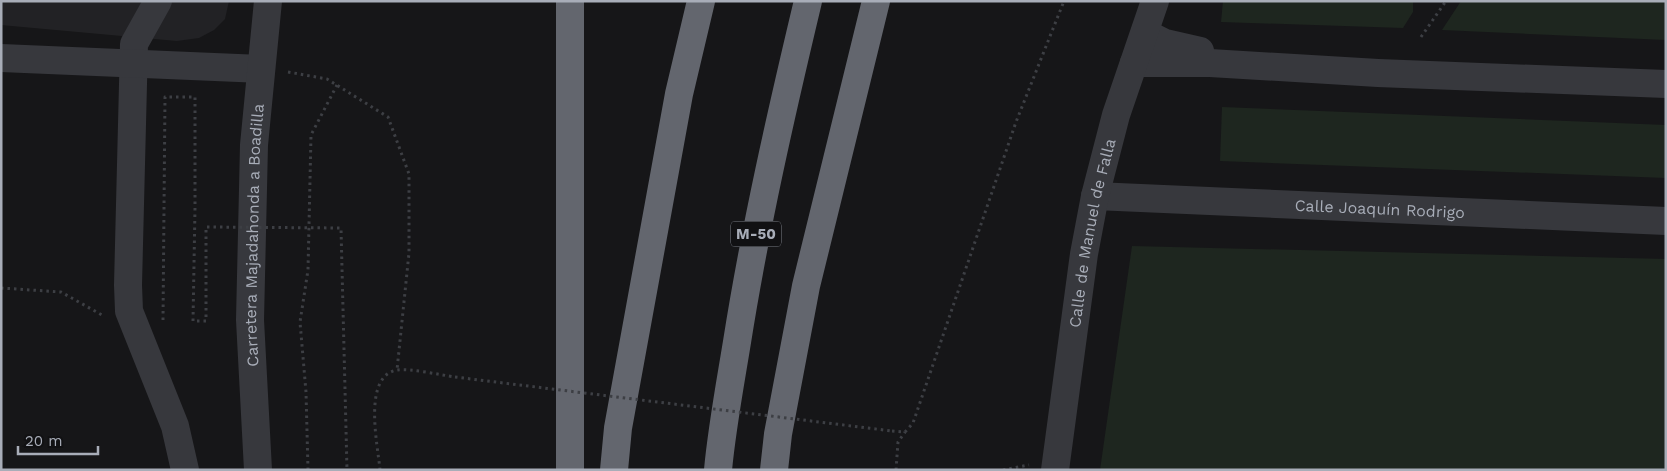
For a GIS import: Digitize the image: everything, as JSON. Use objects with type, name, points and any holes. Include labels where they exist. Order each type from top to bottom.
[{"type":"highway","points":[[570,1],[570,470]]},
{"type":"highway","points":[[614,470],[618,428],[678,94],[701,1]]},
{"type":"highway","name":"M-50","points":[[718,470],[721,438],[748,274],[784,100],[808,1]]},
{"type":"highway","points":[[774,470],[778,434],[806,286],[876,1]]},
{"type":"street","points":[[158,1],[134,44],[129,311],[175,426],[184,470]]},
{"type":"street","name":"Carretera Majadahonda a Boadilla","points":[[258,470],[250,320],[254,144],[268,1]]},
{"type":"street","name":"Calle de Manuel de Falla","points":[[1046,467],[1095,196],[1116,115],[1155,1]]},
{"type":"street","points":[[1144,33],[1183,49],[1230,55],[1666,75]]},
{"type":"street","points":[[1,58],[260,68]]},
{"type":"street","points":[[1134,63],[1210,63],[1378,73],[1666,84]]},
{"type":"street","name":"Calle Joaquín Rodrigo","points":[[1095,196],[1666,221]]},
{"type":"path","points":[[896,470],[898,442],[913,423],[1016,122],[1064,1]]},
{"type":"path","points":[[1421,37],[1446,1]]},
{"type":"path","points":[[260,68],[327,79],[388,117],[409,174],[409,253],[397,370]]},
{"type":"path","points":[[308,470],[306,392],[300,322],[308,270],[311,135],[338,85]]},
{"type":"path","points":[[163,327],[165,96],[194,96],[193,321],[206,321],[206,227],[341,228],[347,470]]},
{"type":"path","points":[[1,288],[61,292],[107,318]]},
{"type":"path","points":[[380,470],[374,399],[379,384],[387,375],[397,370],[905,432]]},
{"type":"path","points":[[1003,470],[1046,467]]},
{"type":"shaded area","points":[[1,1],[229,1],[225,19],[214,30],[199,38],[177,41],[1,25]]},
{"type":"shaded area","points":[[1223,1],[1413,1],[1413,12],[1403,28],[1221,22]]},
{"type":"shaded area","points":[[1461,1],[1666,1],[1666,40],[1442,30]]},
{"type":"shaded area","points":[[1222,107],[1666,125],[1666,178],[1220,161]]},
{"type":"shaded area","points":[[1132,246],[1666,259],[1666,470],[1100,470]]}]
